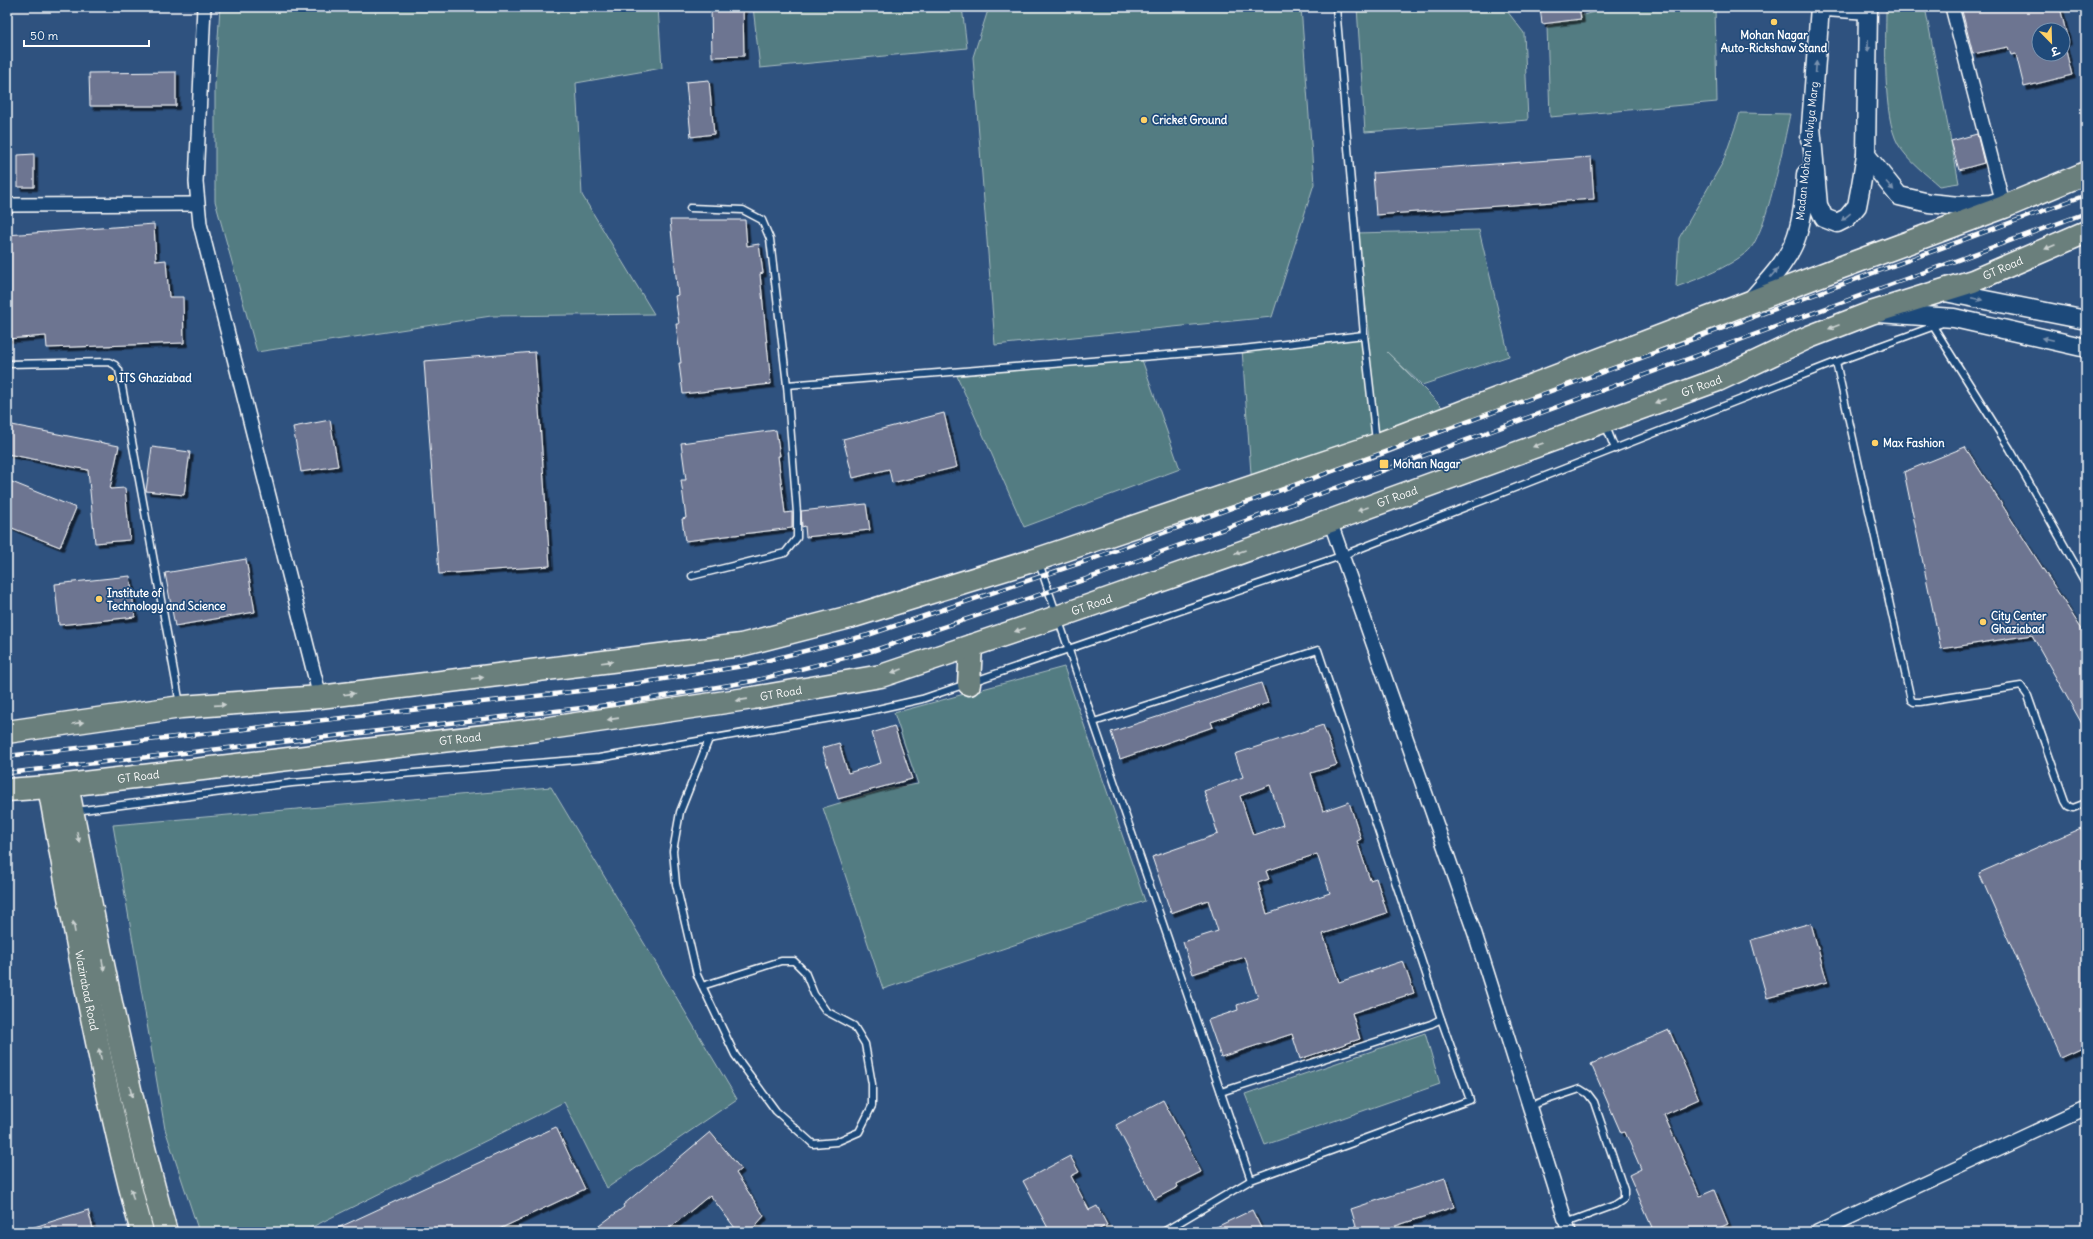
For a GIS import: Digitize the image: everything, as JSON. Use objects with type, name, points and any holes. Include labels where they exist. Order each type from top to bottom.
[{"type":"highway","points":[[7,732],[39,729],[181,707],[320,698],[742,645],[854,616],[1038,559],[1376,445],[2086,173]]},
{"type":"highway","name":"GT Road","points":[[58,786],[536,730],[753,698],[881,676],[1057,617],[1330,521],[1718,380],[1809,337],[1870,313],[1973,281],[2086,232]]},
{"type":"highway","points":[[969,684],[971,646]]},
{"type":"highway","points":[[7,790],[58,786]]},
{"type":"highway","name":"Wazirabad Road","points":[[58,786],[63,812],[107,983],[144,1150],[166,1232]]},
{"type":"highway","name":"Wazirabad Road","points":[[63,812],[86,992],[122,1156],[142,1232]]},
{"type":"main road","name":"Madan Mohan Malviya Marg","points":[[1749,303],[1782,263],[1797,236],[1804,198],[1820,7]]},
{"type":"main road","points":[[1811,127],[1818,205],[1824,218],[1837,223],[1847,218],[1857,206],[1866,155],[1868,9],[1826,7]]},
{"type":"main road","points":[[1866,155],[1899,196],[1930,203],[1959,206],[2003,204]]},
{"type":"main road","points":[[1939,291],[2086,320]]},
{"type":"main road","points":[[1870,313],[1954,318],[2086,348]]},
{"type":"street","points":[[204,7],[196,182],[197,204],[201,229],[320,698]]},
{"type":"street","points":[[1952,7],[2003,204]]},
{"type":"street","points":[[7,205],[197,204]]},
{"type":"street","points":[[1330,521],[1341,556],[1475,934],[1568,1228]]},
{"type":"street","points":[[1818,1232],[2086,1108]]},
{"type":"lane","points":[[1336,7],[1364,335],[1376,445]]},
{"type":"lane","points":[[690,208],[743,210],[762,220],[770,239],[786,385],[797,513],[797,538],[785,554],[692,576]]},
{"type":"lane","points":[[63,812],[292,783],[599,758],[860,713],[922,700],[1069,651],[1341,556],[1836,362],[1954,318]]},
{"type":"lane","points":[[1934,326],[2010,449],[2086,584]]},
{"type":"lane","points":[[786,385],[1226,350],[1364,335]]},
{"type":"lane","points":[[7,364],[109,362],[115,365],[119,370],[181,707]]},
{"type":"lane","points":[[1836,362],[1911,700],[1914,702],[1920,702],[2020,686],[2028,696],[2065,801],[2068,806],[2073,808],[2086,803]]},
{"type":"lane","points":[[1604,421],[1615,449]]},
{"type":"lane","points":[[1038,559],[1251,1180]]},
{"type":"lane","points":[[1094,722],[1318,650],[1441,1019],[1470,1100],[1251,1180],[1163,1232]]},
{"type":"lane","points":[[702,986],[781,961],[794,961],[805,972],[814,994],[826,1011],[854,1026],[865,1044],[872,1084],[872,1106],[859,1132],[836,1142],[813,1144],[776,1111],[735,1055],[697,976],[676,884],[673,851],[680,812],[709,739]]},
{"type":"lane","points":[[1221,1092],[1430,1024],[1441,1019]]},
{"type":"lane","points":[[1529,1106],[1580,1089],[1588,1094],[1594,1102],[1624,1190],[1624,1199],[1568,1228]]},
{"type":"green space","points":[[220,7],[658,7],[662,68],[576,83],[582,195],[654,314],[491,316],[257,352],[215,201],[215,85]]},
{"type":"green space","points":[[753,7],[962,7],[967,48],[760,68]]},
{"type":"green space","name":"Cricket Ground","points":[[989,7],[1301,7],[1314,184],[1272,317],[995,345],[973,57]]},
{"type":"green space","points":[[1357,7],[1504,7],[1524,33],[1528,120],[1365,132]]},
{"type":"green space","points":[[1610,7],[1715,7],[1717,102],[1550,117],[1547,26]]},
{"type":"green space","points":[[1886,7],[1925,7],[1959,183],[1939,186],[1912,161],[1898,144],[1889,115],[1887,97]]},
{"type":"green space","points":[[1740,113],[1790,114],[1779,166],[1761,228],[1754,243],[1747,252],[1739,258],[1713,272],[1676,287],[1679,238],[1723,162]]},
{"type":"green space","points":[[1479,230],[1509,356],[1422,385],[1387,352],[1451,416],[1252,487],[1242,349],[1370,337],[1356,233]]},
{"type":"green space","points":[[1141,357],[1180,469],[1024,527],[957,376]]},
{"type":"green space","points":[[1064,667],[1145,901],[883,989],[823,808],[886,789],[918,784],[894,713]]},
{"type":"green space","points":[[551,787],[737,1099],[607,1188],[564,1102],[302,1232],[199,1232],[165,1129],[113,825]]},
{"type":"green space","points":[[1425,1033],[1440,1084],[1265,1145],[1245,1094]]},
{"type":"building","points":[[711,7],[743,7],[744,56],[712,57]]},
{"type":"building","points":[[1540,7],[1579,7],[1581,19],[1542,24]]},
{"type":"building","points":[[1961,7],[2060,7],[2064,22],[2031,22],[2031,62],[2069,62],[2072,75],[2024,87],[2016,54],[2011,55],[2008,47],[1973,54]]},
{"type":"building","points":[[176,72],[176,106],[90,106],[89,73]]},
{"type":"building","points":[[709,80],[714,134],[691,137],[686,82]]},
{"type":"building","points":[[1977,134],[1984,163],[1959,170],[1951,141]]},
{"type":"building","points":[[34,154],[34,187],[18,187],[18,155]]},
{"type":"building","points":[[1591,157],[1594,199],[1376,215],[1373,173]]},
{"type":"building","points":[[670,220],[745,220],[747,246],[759,244],[763,273],[760,274],[771,384],[683,394],[676,324],[679,324],[675,296],[678,295]]},
{"type":"building","points":[[154,224],[156,261],[166,260],[169,297],[183,297],[184,343],[47,348],[46,336],[7,339],[7,235]]},
{"type":"building","points":[[535,352],[550,566],[439,574],[424,361]]},
{"type":"building","points":[[944,413],[957,467],[892,483],[889,469],[853,478],[843,439]]},
{"type":"building","points":[[330,420],[338,466],[301,472],[293,427]]},
{"type":"building","points":[[7,424],[119,446],[110,489],[125,488],[130,540],[95,543],[88,470],[7,454]]},
{"type":"building","points":[[776,430],[785,513],[792,512],[792,528],[685,541],[682,519],[686,518],[681,480],[686,480],[681,443]]},
{"type":"building","points":[[152,447],[190,452],[184,495],[146,491]]},
{"type":"building","points":[[1965,447],[2086,636],[2086,731],[2032,635],[1941,649],[1904,472]]},
{"type":"building","points":[[7,480],[76,508],[60,547],[7,526]]},
{"type":"building","points":[[866,504],[870,530],[806,537],[805,526],[802,527],[801,511]]},
{"type":"building","points":[[246,559],[255,612],[175,626],[165,573]]},
{"type":"building","points":[[130,576],[135,617],[59,625],[55,584]]},
{"type":"building","points":[[1261,683],[1268,703],[1211,722],[1213,727],[1120,759],[1111,732]]},
{"type":"building","points":[[1323,725],[1337,765],[1311,773],[1323,811],[1349,802],[1361,839],[1357,841],[1370,880],[1376,878],[1387,913],[1323,934],[1339,982],[1403,961],[1414,993],[1352,1013],[1360,1039],[1300,1059],[1292,1034],[1221,1057],[1208,1020],[1238,1010],[1237,1005],[1258,998],[1245,957],[1193,974],[1183,942],[1218,931],[1208,900],[1171,913],[1152,857],[1218,834],[1204,791],[1243,777],[1235,754]],"holes":[[[1270,785],[1283,825],[1253,835],[1240,796]],[[1317,854],[1330,893],[1267,914],[1258,883],[1269,879],[1266,871]]]},
{"type":"building","points":[[894,726],[912,779],[838,799],[822,748],[839,743],[848,773],[881,763],[872,733]]},
{"type":"building","points":[[2081,828],[2086,840],[2086,1045],[2060,1057],[1979,873]]},
{"type":"building","points":[[1811,923],[1827,982],[1767,998],[1751,940]]},
{"type":"building","points":[[1669,1030],[1699,1099],[1664,1115],[1700,1196],[1714,1190],[1728,1224],[1710,1232],[1654,1232],[1629,1175],[1641,1169],[1625,1132],[1621,1133],[1591,1064]]},
{"type":"building","points":[[1163,1100],[1201,1172],[1177,1184],[1178,1187],[1155,1199],[1116,1125]]},
{"type":"building","points":[[556,1127],[585,1189],[493,1232],[329,1232]]},
{"type":"building","points":[[710,1132],[741,1169],[736,1173],[764,1216],[750,1232],[738,1232],[710,1195],[665,1232],[591,1232],[624,1207],[623,1205]]},
{"type":"building","points":[[1070,1156],[1079,1172],[1071,1176],[1089,1210],[1097,1206],[1107,1225],[1094,1232],[1050,1232],[1023,1181]]},
{"type":"building","points":[[1445,1178],[1454,1207],[1377,1232],[1358,1232],[1351,1209]]},
{"type":"building","points":[[88,1210],[94,1232],[28,1232],[28,1229]]},
{"type":"building","points":[[1252,1210],[1263,1232],[1206,1232]]},
{"type":"railway","points":[[7,756],[615,687],[749,665],[868,635],[1095,558],[2086,195]]},
{"type":"railway","points":[[7,773],[617,704],[753,681],[872,651],[1101,574],[2086,213]]},
{"type":"place","name":"Mohan Nagar Auto-Rickshaw Stand","points":[[1774,22]]},
{"type":"place","name":"Cricket Ground","points":[[1144,120]]},
{"type":"place","name":"ITS Ghaziabad","points":[[111,378]]},
{"type":"place","name":"Max Fashion","points":[[1875,443]]},
{"type":"place","name":"Mohan Nagar","points":[[1384,464]]},
{"type":"place","name":"Institute of Technology and Science","points":[[99,599]]},
{"type":"place","name":"City Center Ghaziabad","points":[[1983,622]]}]
